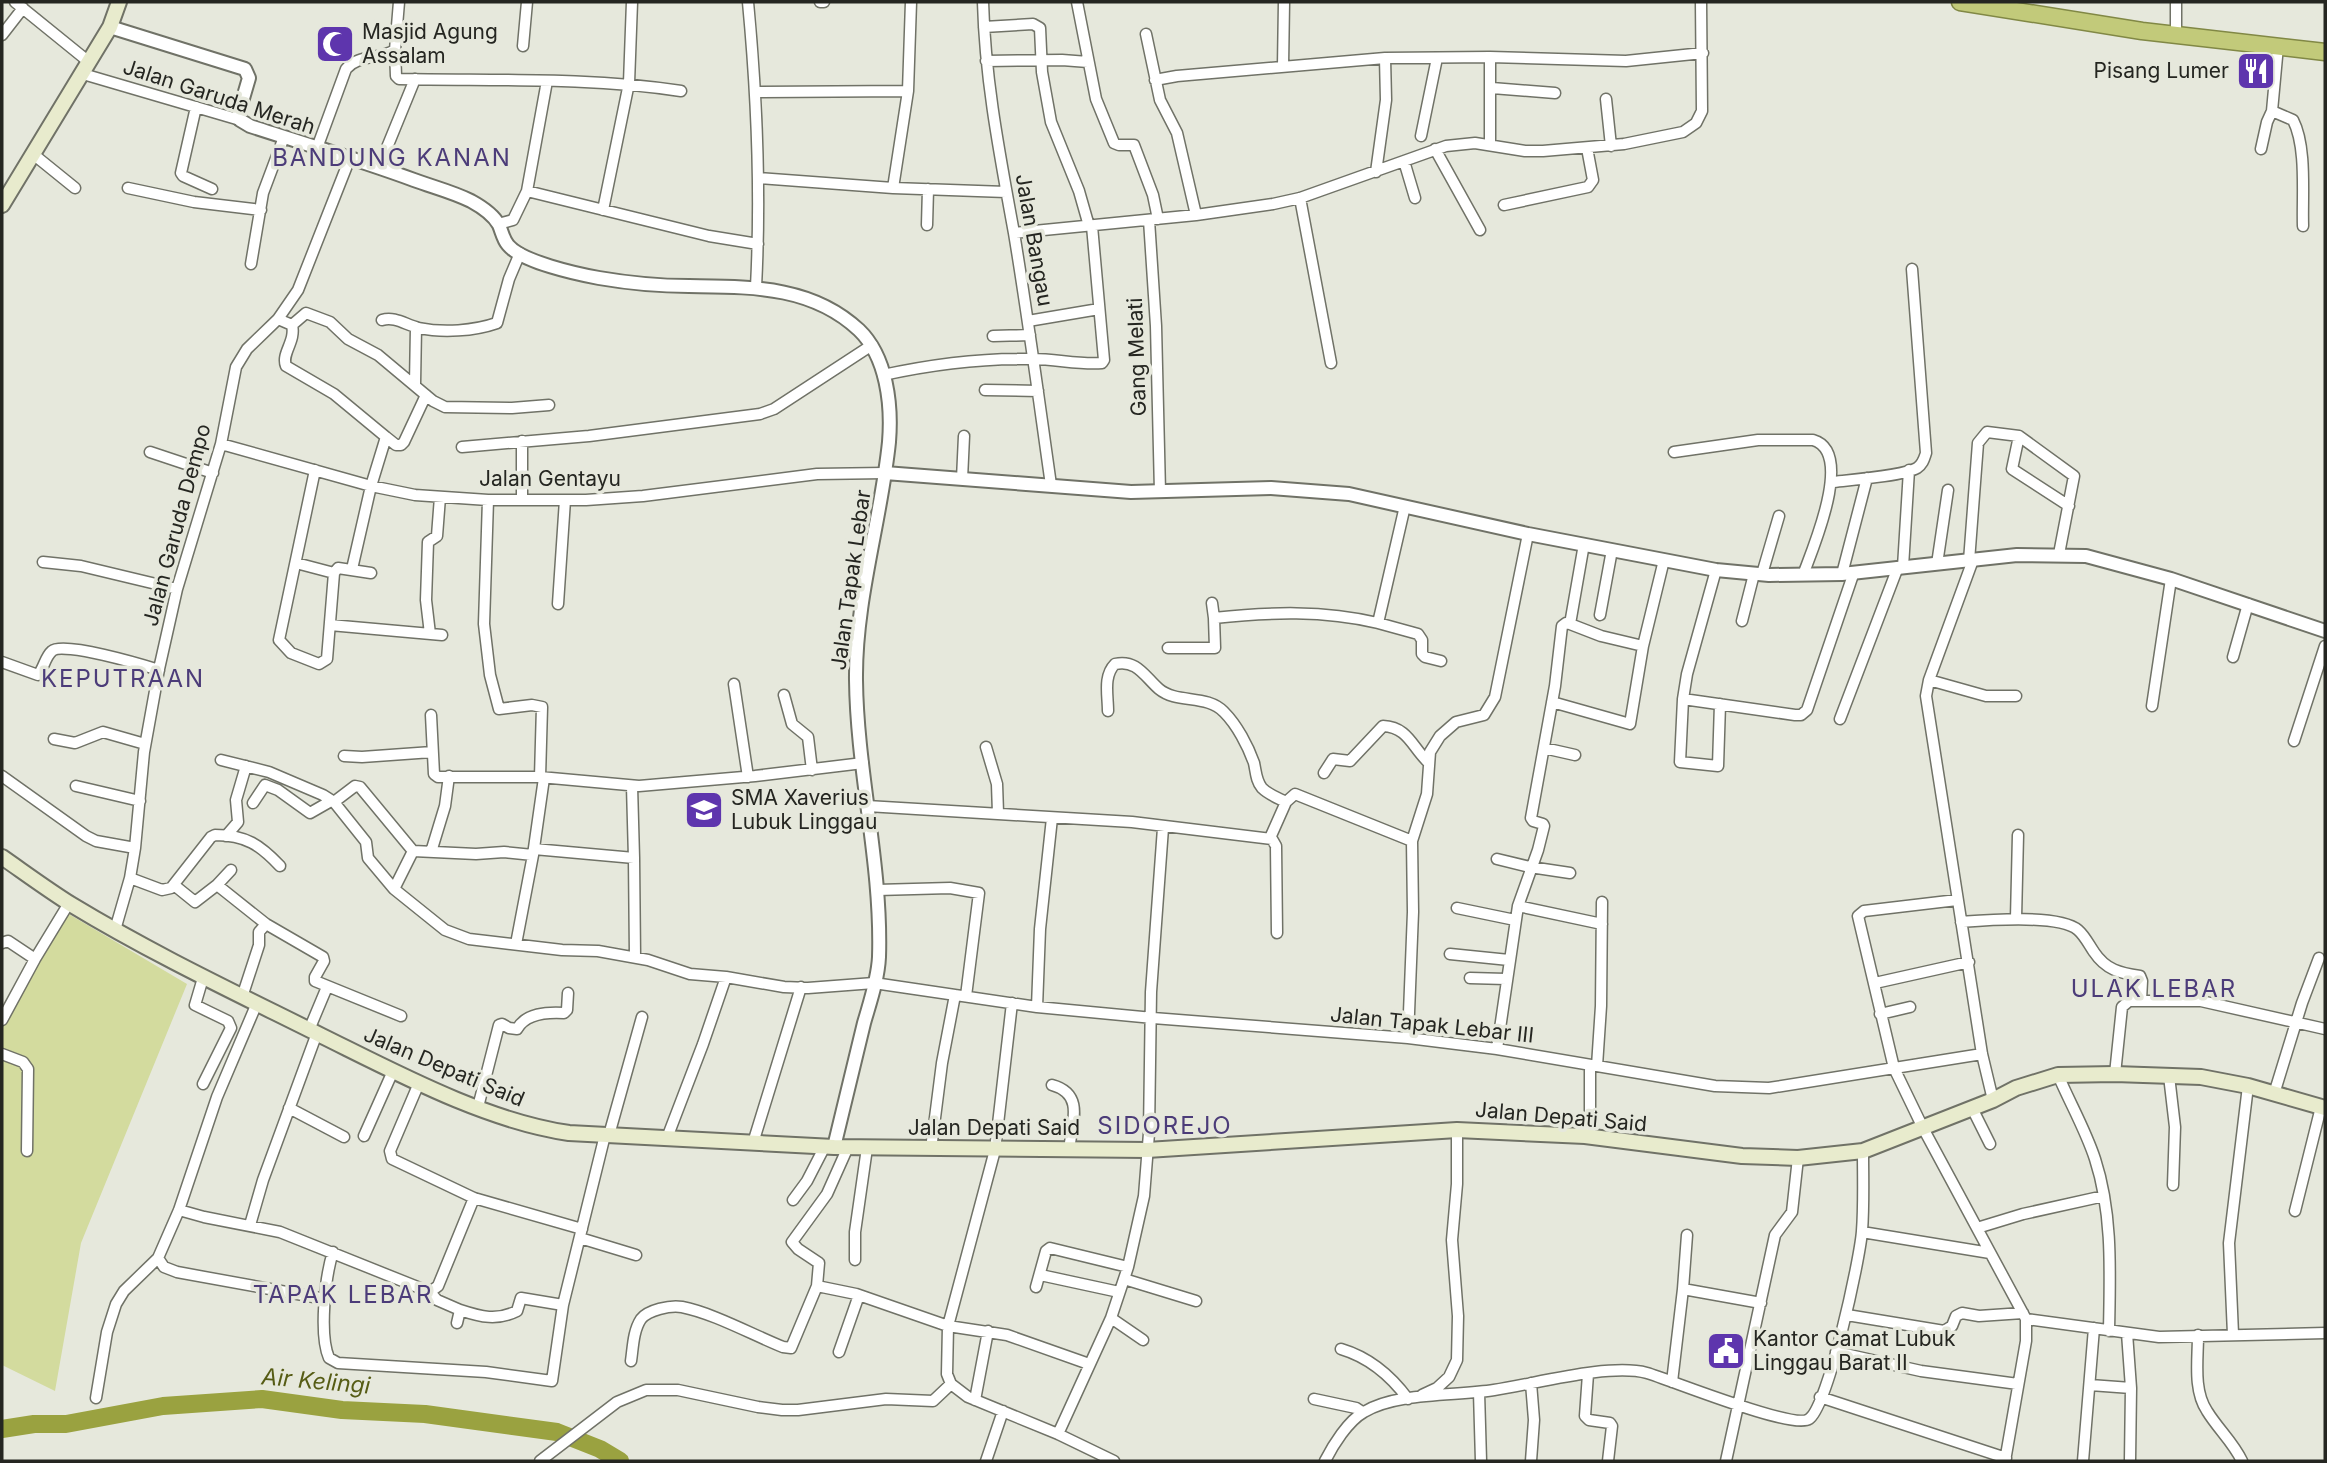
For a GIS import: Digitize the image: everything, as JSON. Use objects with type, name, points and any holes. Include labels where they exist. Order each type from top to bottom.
[{"type":"highway","points":[[1959,2],[1996,5],[2176,36],[2325,52]]},
{"type":"main road","points":[[2,205],[110,27],[119,2]]},
{"type":"main road","name":"Jalan Depati Said","points":[[2,857],[69,903],[203,978],[419,1083],[542,1129],[836,1147],[995,1150],[1147,1150],[1457,1130],[1590,1136],[1730,1155],[1798,1158],[1863,1152],[2026,1084],[2058,1076],[2115,1074],[2201,1077],[2248,1086],[2323,1108]]},
{"type":"street","points":[[399,2],[395,50],[396,76],[399,79],[629,83],[681,91]]},
{"type":"street","points":[[523,46],[527,2]]},
{"type":"street","points":[[603,210],[629,83],[632,2]]},
{"type":"street","points":[[748,2],[757,92],[756,287]]},
{"type":"street","points":[[893,188],[908,91],[911,2]]},
{"type":"street","name":"Jalan Bangau","points":[[983,2],[986,61],[1028,321],[1051,485]]},
{"type":"street","points":[[986,61],[1088,62],[1077,2]]},
{"type":"street","points":[[1283,66],[1284,2]]},
{"type":"street","points":[[1014,233],[1153,220],[1273,204],[1300,198],[1434,149],[1457,144],[1490,144],[1525,151],[1587,148],[1683,132],[1696,123],[1702,111],[1701,2]]},
{"type":"street","points":[[2176,2],[2176,36]]},
{"type":"street","points":[[2,35],[19,5],[86,68]]},
{"type":"street","points":[[110,27],[245,69],[249,78],[239,112],[240,120]]},
{"type":"street","points":[[883,375],[932,364],[1033,359],[1102,363],[1104,359],[1090,226],[1051,122],[1040,27],[984,27]]},
{"type":"street","points":[[1146,34],[1163,107],[1177,132],[1196,215]]},
{"type":"street","points":[[2262,149],[2272,111],[2278,46]]},
{"type":"street","points":[[317,148],[346,69],[355,61],[381,57],[395,50]]},
{"type":"street","points":[[1155,80],[1385,58],[1490,57],[1626,61],[1703,53]]},
{"type":"street","points":[[1490,57],[1490,144]]},
{"type":"street","points":[[1376,172],[1386,100],[1385,58]]},
{"type":"street","points":[[1421,136],[1437,58]]},
{"type":"street","name":"Gang Melati","points":[[1088,62],[1096,99],[1111,137],[1116,145],[1134,145],[1153,195],[1160,492]]},
{"type":"street","name":"Jalan Garuda Merah","points":[[86,68],[465,198],[485,210],[498,225],[505,242],[520,253],[540,262],[598,278],[684,286],[774,289],[818,303],[858,329],[872,345],[890,404],[885,473]]},
{"type":"street","points":[[380,167],[415,79]]},
{"type":"street","points":[[498,225],[513,220],[527,191],[547,81]]},
{"type":"street","points":[[1492,88],[1555,93]]},
{"type":"street","points":[[757,92],[908,91]]},
{"type":"street","points":[[1606,99],[1611,146]]},
{"type":"street","points":[[196,107],[181,173],[212,190]]},
{"type":"street","points":[[2272,111],[2293,120],[2297,130],[2301,156],[2303,226]]},
{"type":"street","points":[[251,264],[263,193],[284,137]]},
{"type":"street","points":[[1503,205],[1588,187],[1593,180],[1587,148]]},
{"type":"street","points":[[1434,149],[1480,230]]},
{"type":"street","points":[[33,154],[75,188]]},
{"type":"street","name":"Jalan Garuda Dempo","points":[[115,930],[130,878],[141,801],[145,744],[159,670],[177,589],[221,444],[236,367],[247,349],[292,302],[305,277],[350,158]]},
{"type":"street","points":[[1404,161],[1415,198]]},
{"type":"street","points":[[758,178],[893,188],[1006,192]]},
{"type":"street","points":[[128,188],[194,202],[261,210]]},
{"type":"street","points":[[927,225],[928,189]]},
{"type":"street","points":[[527,191],[709,236],[758,244]]},
{"type":"street","points":[[1300,198],[1331,363]]},
{"type":"street","points":[[382,320],[396,320],[416,327],[438,330],[497,323],[520,253]]},
{"type":"street","points":[[1832,482],[1919,467],[1926,453],[1912,269]]},
{"type":"street","points":[[1028,321],[1099,309]]},
{"type":"street","points":[[292,325],[306,313],[330,322],[348,339],[374,352],[439,405],[452,408],[549,405]]},
{"type":"street","points":[[278,319],[292,325]]},
{"type":"street","points":[[292,325],[293,338],[284,358],[286,366],[330,390],[396,445],[404,442],[426,395]]},
{"type":"street","points":[[415,384],[416,327]]},
{"type":"street","points":[[993,336],[1030,335]]},
{"type":"street","points":[[462,447],[589,436],[760,414],[774,409],[872,345]]},
{"type":"street","points":[[985,390],[1038,391]]},
{"type":"street","points":[[1993,1100],[1982,1054],[1926,696],[1929,680],[1971,560],[1980,438],[1987,432],[2019,436],[2074,475],[2059,554]]},
{"type":"street","points":[[962,479],[964,436]]},
{"type":"street","points":[[2019,436],[2012,469],[2069,506]]},
{"type":"street","points":[[352,569],[371,486],[386,437]]},
{"type":"street","points":[[1674,452],[1758,440],[1817,441],[1825,447],[1832,482],[1803,575]]},
{"type":"street","points":[[522,441],[522,500]]},
{"type":"street","name":"Jalan Gentayu","points":[[221,444],[371,486],[415,495],[488,500],[643,496],[817,474],[885,473]]},
{"type":"street","points":[[150,452],[213,473]]},
{"type":"street","points":[[315,470],[279,640],[281,645],[291,653],[319,664],[324,662],[327,659],[334,573],[338,568],[371,573]]},
{"type":"street","points":[[1840,719],[1900,567],[1909,470]]},
{"type":"street","points":[[885,473],[1160,492],[1270,488],[1349,494],[1528,534],[1716,570],[1758,574],[1848,573],[2017,555],[2059,554],[2097,558],[2171,579],[2325,631]]},
{"type":"street","name":"Jalan Tapak Lebar","points":[[836,1147],[879,957],[877,890],[856,680],[862,609],[885,473]]},
{"type":"street","points":[[1683,699],[1794,715],[1801,715],[1807,710],[1848,573],[1867,478]]},
{"type":"street","points":[[1937,564],[1948,490]]},
{"type":"street","points":[[430,634],[426,600],[428,542],[437,536],[440,497]]},
{"type":"street","points":[[488,500],[484,624],[490,675],[499,709],[532,705],[542,707],[542,777],[534,852],[516,944]]},
{"type":"street","points":[[558,604],[565,500]]},
{"type":"street","points":[[1378,623],[1405,506]]},
{"type":"street","points":[[1742,621],[1779,516]]},
{"type":"street","points":[[1408,1038],[1413,912],[1412,841],[1427,794],[1428,762],[1435,742],[1447,729],[1461,719],[1484,715],[1494,697],[1528,534]]},
{"type":"street","points":[[1570,624],[1584,544]]},
{"type":"street","points":[[1600,615],[1612,550]]},
{"type":"street","points":[[1552,702],[1630,724],[1643,646],[1664,560]]},
{"type":"street","points":[[43,562],[81,566],[177,589]]},
{"type":"street","points":[[296,563],[334,573]]},
{"type":"street","points":[[1716,570],[1687,674],[1678,759],[1684,764],[1718,766],[1720,704]]},
{"type":"street","points":[[2152,706],[2171,579]]},
{"type":"street","points":[[1168,648],[1215,648],[1212,603]]},
{"type":"street","points":[[2232,657],[2248,604]]},
{"type":"street","points":[[1214,618],[1270,612],[1303,612],[1378,623],[1418,634],[1422,640],[1422,654],[1441,661]]},
{"type":"street","points":[[1497,1049],[1518,906],[1544,826],[1531,818],[1545,748],[1561,630],[1564,624],[1570,624],[1601,636],[1643,646]]},
{"type":"street","points":[[330,625],[442,635]]},
{"type":"street","points":[[2294,741],[2325,646]]},
{"type":"street","points":[[2,662],[38,675],[50,653],[58,648],[112,656],[159,670]]},
{"type":"street","points":[[1108,712],[1109,671],[1115,664],[1123,662],[1134,665],[1169,695],[1217,706],[1226,713],[1248,748],[1258,782],[1286,802]]},
{"type":"street","points":[[1929,680],[1986,696],[2016,696]]},
{"type":"street","points":[[734,684],[748,777]]},
{"type":"street","points":[[783,695],[792,724],[807,737],[811,769]]},
{"type":"street","points":[[431,715],[435,775],[542,777],[632,786],[748,777],[863,763]]},
{"type":"street","points":[[1324,773],[1333,759],[1350,761],[1383,726],[1391,726],[1405,732],[1428,762]]},
{"type":"street","points":[[54,739],[75,743],[103,732],[145,744]]},
{"type":"street","points":[[986,747],[997,783],[998,813]]},
{"type":"street","points":[[1545,748],[1575,755]]},
{"type":"street","points":[[344,755],[376,757],[432,752]]},
{"type":"street","points":[[221,761],[268,772],[333,802]]},
{"type":"street","points":[[226,836],[238,822],[236,800],[246,766]]},
{"type":"street","points":[[253,803],[265,785],[268,772]]},
{"type":"street","points":[[2,776],[86,836],[96,841],[135,848]]},
{"type":"street","points":[[431,852],[445,806],[449,776]]},
{"type":"street","points":[[265,785],[278,790],[310,813],[333,802],[355,786],[360,787],[413,851],[476,854],[534,852],[634,858]]},
{"type":"street","points":[[76,786],[141,801]]},
{"type":"street","points":[[632,786],[635,957]]},
{"type":"street","points":[[1270,838],[1286,802],[1295,794],[1412,841]]},
{"type":"street","name":"Jalan Tapak Lebar III","points":[[333,802],[366,842],[368,858],[394,889],[445,930],[469,939],[635,957],[690,974],[801,988],[874,984],[1037,1007],[1408,1038],[1497,1049],[1715,1086],[1769,1088],[1982,1054]]},
{"type":"street","points":[[867,806],[1132,822],[1163,828],[1270,838],[1276,846],[1277,933]]},
{"type":"street","points":[[1037,1007],[1040,929],[1052,818]]},
{"type":"street","points":[[1058,1434],[1111,1318],[1128,1267],[1144,1196],[1151,992],[1163,828]]},
{"type":"street","points":[[2016,918],[2018,835]]},
{"type":"street","points":[[130,878],[162,890],[171,888],[211,836],[249,841],[262,847],[280,866]]},
{"type":"street","points":[[394,889],[413,851]]},
{"type":"street","points":[[1497,859],[1570,873]]},
{"type":"street","points":[[174,885],[195,902],[231,870]]},
{"type":"street","points":[[217,885],[266,924],[323,957],[324,961],[315,981],[401,1016]]},
{"type":"street","points":[[877,890],[950,888],[979,893],[966,996]]},
{"type":"street","points":[[1820,1397],[2006,1460],[2026,1342],[2024,1316],[1923,1128],[1894,1068],[1858,916],[1860,913],[1957,900]]},
{"type":"street","points":[[1590,1136],[1601,1006],[1602,902]]},
{"type":"street","points":[[2,1020],[69,903]]},
{"type":"street","points":[[1518,906],[1602,925]]},
{"type":"street","points":[[1457,908],[1516,919]]},
{"type":"street","points":[[1961,922],[2016,918],[2077,928],[2097,956],[2108,966],[2118,973],[2140,976],[2141,1000]]},
{"type":"street","points":[[242,997],[259,945],[259,932],[266,924]]},
{"type":"street","points":[[2,943],[8,941],[35,959]]},
{"type":"street","points":[[1450,954],[1509,960]]},
{"type":"street","points":[[2274,1094],[2319,958]]},
{"type":"street","points":[[1875,983],[1969,962]]},
{"type":"street","points":[[667,1138],[726,977]]},
{"type":"street","points":[[203,978],[195,1005],[228,1021],[231,1028],[203,1084]]},
{"type":"street","points":[[1470,978],[1506,979]]},
{"type":"street","points":[[250,1224],[327,987]]},
{"type":"street","points":[[753,1143],[801,988]]},
{"type":"street","points":[[478,1107],[499,1025],[517,1029],[523,1021],[547,1012],[566,1012],[568,993]]},
{"type":"street","points":[[931,1149],[942,1063],[955,995]]},
{"type":"street","points":[[2115,1074],[2122,1007],[2129,1001],[2202,1001],[2325,1029]]},
{"type":"street","points":[[96,1398],[107,1332],[116,1304],[124,1292],[158,1258],[179,1210],[217,1097],[257,1003]]},
{"type":"street","points":[[1012,1003],[995,1150],[948,1326],[946,1364],[951,1384],[975,1400],[1058,1434],[1114,1461]]},
{"type":"street","points":[[1880,1014],[1910,1007]]},
{"type":"street","points":[[333,1252],[325,1299],[326,1351],[332,1361],[369,1366],[515,1375],[548,1382],[554,1378],[564,1305],[581,1234],[642,1017]]},
{"type":"street","points":[[2,1054],[23,1062],[28,1069],[27,1151]]},
{"type":"street","points":[[364,1136],[393,1071]]},
{"type":"street","points":[[2058,1076],[2095,1159],[2104,1195],[2109,1245],[2109,1331]]},
{"type":"street","points":[[2169,1076],[2175,1127],[2173,1185]]},
{"type":"street","points":[[419,1083],[390,1156],[406,1168],[474,1198],[636,1255]]},
{"type":"street","points":[[1052,1085],[1065,1088],[1074,1105],[1069,1150]]},
{"type":"street","points":[[2233,1334],[2229,1243],[2248,1086]]},
{"type":"street","points":[[289,1108],[344,1137]]},
{"type":"street","points":[[1972,1108],[1990,1144]]},
{"type":"street","points":[[2295,1212],[2323,1108]]},
{"type":"street","points":[[1412,1398],[1437,1388],[1449,1377],[1457,1360],[1458,1329],[1452,1240],[1457,1184],[1457,1130]]},
{"type":"street","points":[[793,1200],[836,1147]]},
{"type":"street","points":[[631,1362],[635,1333],[641,1320],[647,1314],[658,1310],[678,1307],[790,1348],[817,1286],[819,1263],[792,1242],[827,1194],[836,1147]]},
{"type":"street","points":[[855,1260],[855,1232],[867,1148]]},
{"type":"street","points":[[1325,1461],[1363,1412],[1383,1403],[1479,1392],[1588,1374],[1631,1371],[1737,1405],[1803,1422],[1812,1417],[1836,1352],[1846,1315],[1862,1232],[1863,1152]]},
{"type":"street","points":[[1726,1461],[1775,1235],[1792,1212],[1798,1158]]},
{"type":"street","points":[[1977,1228],[2104,1195]]},
{"type":"street","points":[[430,1292],[439,1286],[474,1198]]},
{"type":"street","points":[[179,1210],[280,1232],[430,1292],[437,1300],[482,1317],[496,1318],[517,1311],[521,1298],[564,1305]]},
{"type":"street","points":[[1862,1232],[1990,1253]]},
{"type":"street","points":[[1672,1382],[1687,1235]]},
{"type":"street","points":[[1036,1287],[1046,1251],[1050,1248],[1128,1267]]},
{"type":"street","points":[[158,1258],[164,1267],[177,1272],[325,1299]]},
{"type":"street","points":[[1045,1276],[1119,1292]]},
{"type":"street","points":[[1124,1279],[1196,1301]]},
{"type":"street","points":[[817,1286],[859,1295],[948,1326],[1007,1335],[1089,1364]]},
{"type":"street","points":[[1683,1289],[1760,1303]]},
{"type":"street","points":[[839,1352],[859,1295]]},
{"type":"street","points":[[457,1323],[460,1310]]},
{"type":"street","points":[[1846,1315],[1944,1331],[1950,1329],[1956,1316],[1962,1313],[1979,1316],[2024,1316],[2159,1337],[2325,1333]]},
{"type":"street","points":[[1111,1318],[1143,1340]]},
{"type":"street","points":[[2083,1461],[2094,1328]]},
{"type":"street","points":[[975,1400],[988,1331]]},
{"type":"street","points":[[2127,1333],[2130,1461]]},
{"type":"street","points":[[2198,1335],[2198,1388],[2207,1412],[2242,1461]]},
{"type":"street","points":[[1341,1349],[1367,1360],[1412,1398]]},
{"type":"street","points":[[1836,1352],[1921,1371],[2018,1384]]},
{"type":"street","points":[[1588,1374],[1585,1416],[1589,1420],[1608,1422],[1612,1426],[1608,1461]]},
{"type":"street","points":[[1531,1383],[1534,1420],[1531,1461]]},
{"type":"street","points":[[540,1461],[617,1402],[646,1390],[678,1390],[758,1407],[798,1410],[886,1399],[928,1402],[938,1398],[951,1384]]},
{"type":"street","points":[[2090,1385],[2130,1388]]},
{"type":"street","points":[[1479,1392],[1481,1461]]},
{"type":"street","points":[[1314,1399],[1363,1412]]},
{"type":"street","points":[[986,1461],[1003,1411]]},
{"type":"green space","points":[[67,913],[187,984],[81,1243],[55,1391],[2,1365],[2,1026]]},
{"type":"waterway","name":"Air Kelingi","points":[[2,1429],[34,1424],[66,1424],[163,1406],[262,1399],[342,1410],[425,1414],[557,1432],[600,1449],[620,1461]]},
{"type":"place","name":"Masjid Agung Assalam","points":[[335,44]]},
{"type":"place","name":"Pisang Lumer","points":[[2256,71]]},
{"type":"place","name":"SMA Xaverius Lubuk Linggau","points":[[704,810]]},
{"type":"place","name":"Kantor Camat Lubuk Linggau Barat II","points":[[1726,1351]]},
{"type":"district","name":"BANDUNG KANAN","points":[[392,158]]},
{"type":"district","name":"KEPUTRAAN","points":[[123,679]]},
{"type":"district","name":"ULAK LEBAR","points":[[2154,989]]},
{"type":"district","name":"SIDOREJO","points":[[1165,1126]]},
{"type":"district","name":"TAPAK LEBAR","points":[[343,1295]]}]
